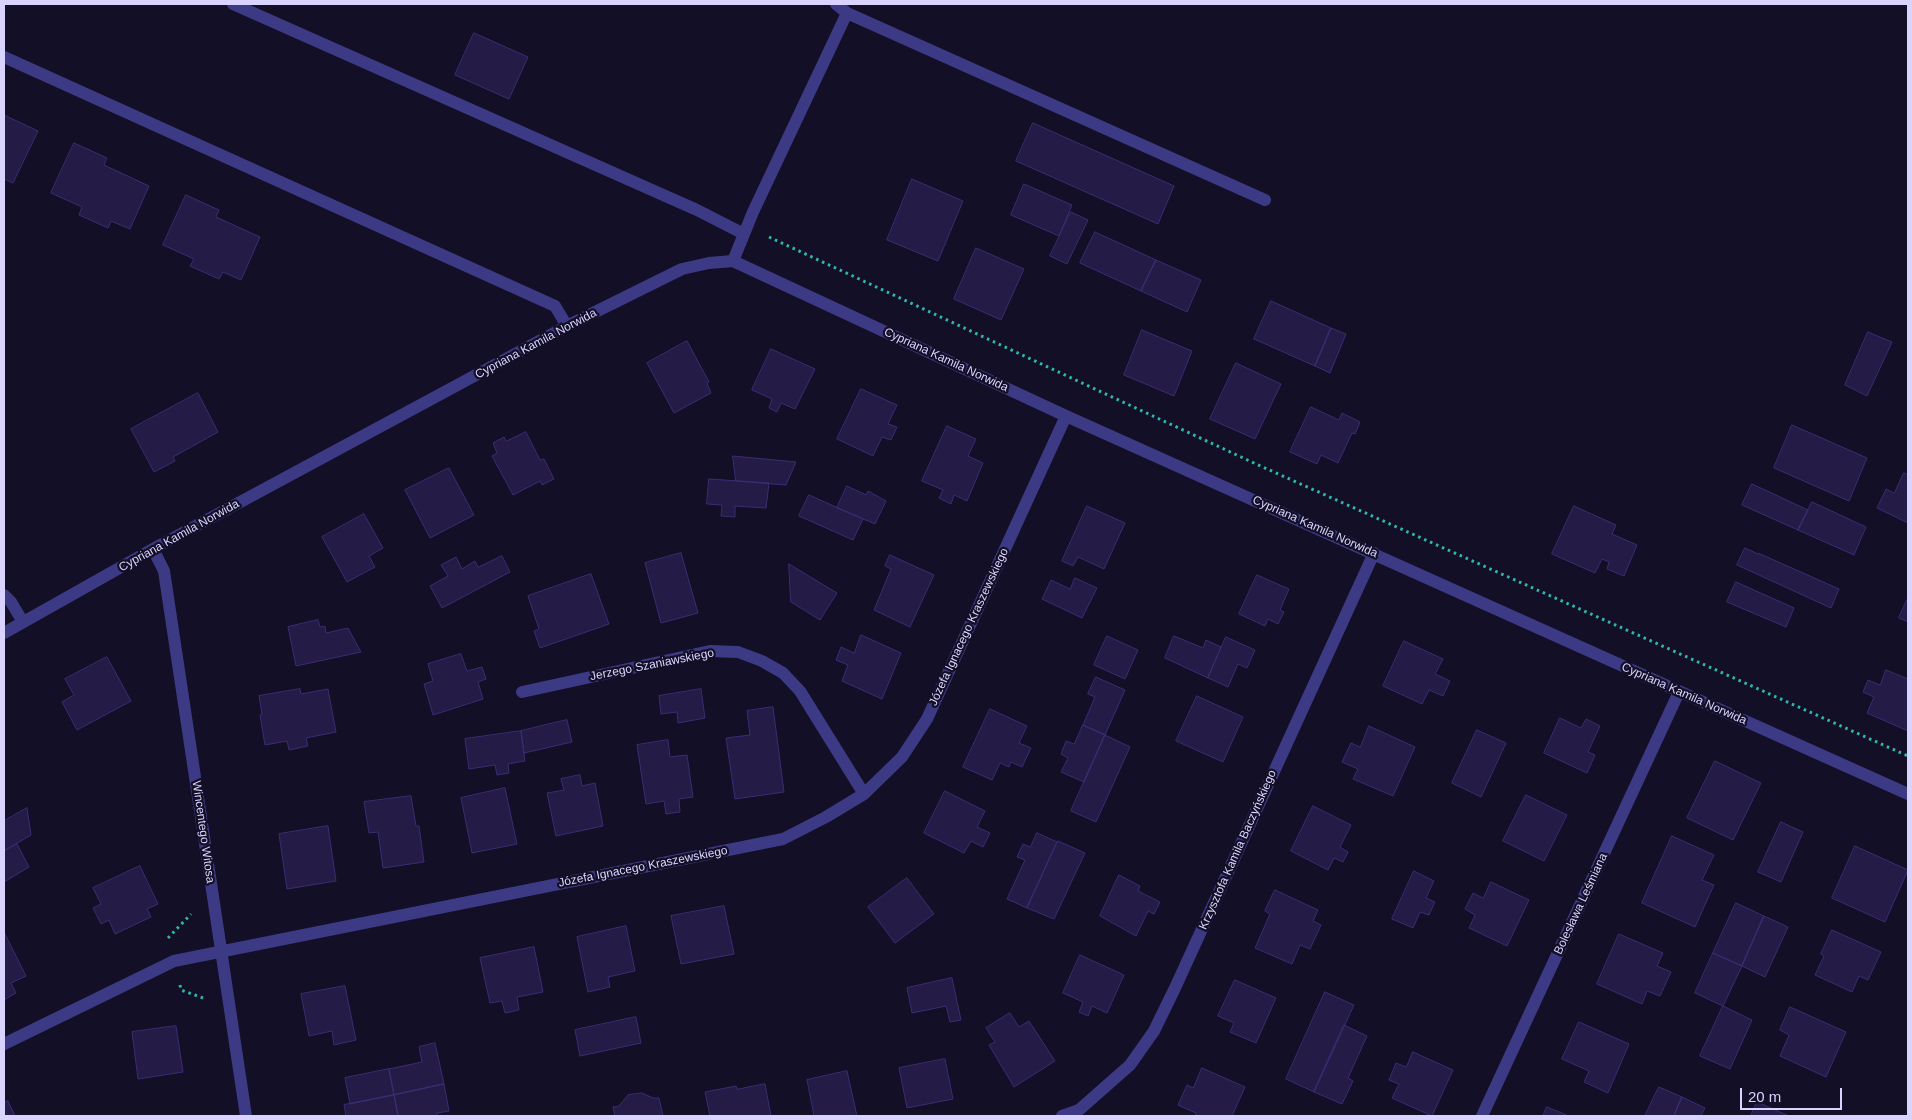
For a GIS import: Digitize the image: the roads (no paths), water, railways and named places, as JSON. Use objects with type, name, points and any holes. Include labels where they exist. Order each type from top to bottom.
[{"type":"street","points":[[233,4],[697,210],[746,229]]},
{"type":"street","points":[[836,4],[847,13],[1265,200]]},
{"type":"street","points":[[733,261],[746,229],[847,13]]},
{"type":"street","points":[[4,57],[555,306],[567,326]]},
{"type":"street","name":"Cypriana Kamila Norwida","points":[[4,633],[153,550],[567,326],[682,269],[709,262],[733,261],[1066,416],[1908,794]]},
{"type":"street","name":"Józefa Ignacego Kraszewskiego","points":[[4,1044],[174,961],[783,839],[826,817],[864,794],[902,757],[927,718],[1066,416]]},
{"type":"street","name":"Wincentego Witosa","points":[[153,550],[164,571],[246,1116]]},
{"type":"street","name":"Krzysztofa Kamila Baczyńskiego","points":[[1062,1116],[1078,1110],[1130,1065],[1154,1031],[1374,553]]},
{"type":"street","points":[[4,595],[11,602],[23,622]]},
{"type":"street","name":"Jerzego Szaniawskiego","points":[[522,692],[710,651],[738,652],[762,661],[783,673],[800,691],[864,794]]},
{"type":"street","name":"Bolesława Leśmiana","points":[[1482,1116],[1679,692]]}]
